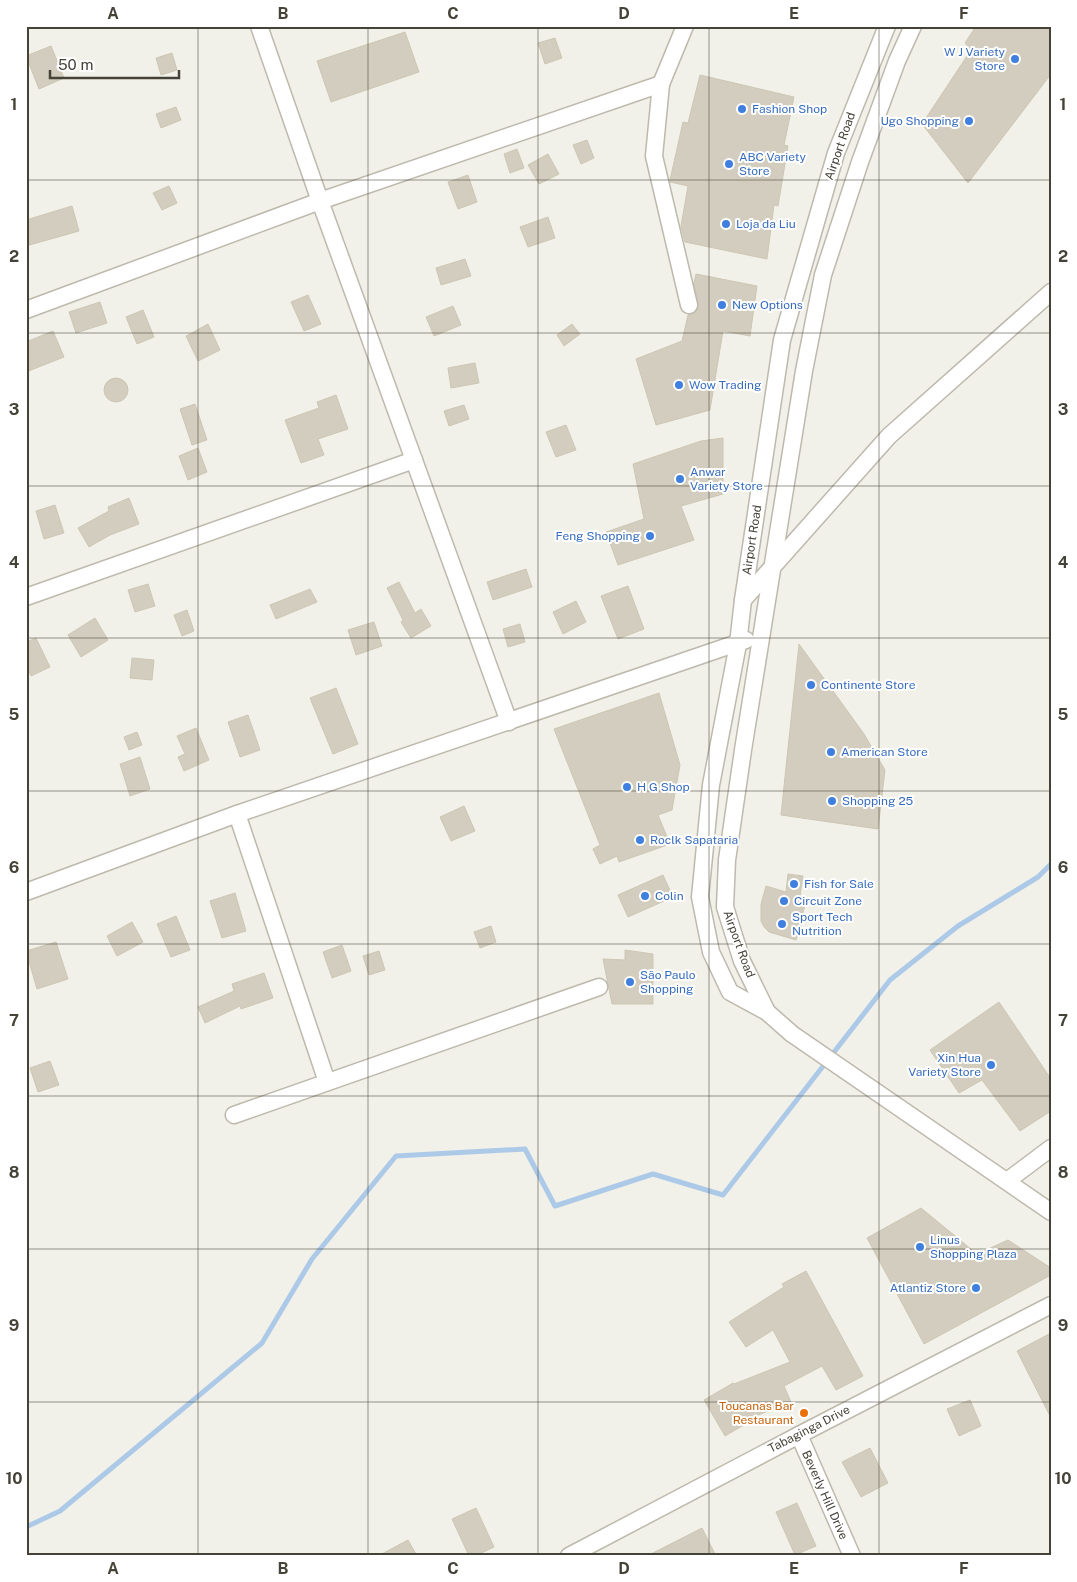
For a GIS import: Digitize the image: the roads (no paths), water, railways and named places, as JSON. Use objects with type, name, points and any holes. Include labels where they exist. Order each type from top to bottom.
[{"type":"street","points":[[259,26],[320,201],[509,722]]},
{"type":"street","points":[[685,26],[662,84],[654,156],[689,305]]},
{"type":"street","name":"Airport Road","points":[[887,26],[836,154],[782,340],[738,644],[711,785],[700,897],[711,952],[730,992],[767,1012],[792,1034],[834,1064],[1051,1212]]},
{"type":"street","name":"Airport Road","points":[[767,1012],[742,961],[725,907],[727,860],[804,371],[823,275],[860,162],[897,61],[914,26]]},
{"type":"street","points":[[880,42],[902,51]]},
{"type":"street","points":[[26,310],[320,201],[662,84]]},
{"type":"street","points":[[743,600],[888,436],[1051,292]]},
{"type":"street","points":[[26,597],[414,460]]},
{"type":"street","points":[[26,892],[238,814],[738,644],[762,634]]},
{"type":"street","points":[[238,814],[327,1082]]},
{"type":"street","points":[[234,1115],[598,987]]},
{"type":"street","points":[[1007,1181],[1051,1148]]},
{"type":"street","name":"Tabaginga Drive","points":[[569,1556],[1051,1305]]},
{"type":"street","name":"Beverly Hill Drive","points":[[799,1435],[852,1556]]},
{"type":"waterway","points":[[26,1527],[60,1511],[262,1343],[312,1259],[396,1156],[525,1149],[555,1206],[653,1174],[723,1195],[890,980],[958,926],[1038,877],[1051,864]]},
{"type":"place","name":"W J Variety Store","points":[[1015,59]]},
{"type":"place","name":"Fashion Shop","points":[[742,109]]},
{"type":"place","name":"Ugo Shopping","points":[[969,121]]},
{"type":"place","name":"ABC Variety Store","points":[[729,164]]},
{"type":"place","name":"Loja da Liu","points":[[726,224]]},
{"type":"place","name":"New Options","points":[[722,305]]},
{"type":"place","name":"Wow Trading","points":[[679,385]]},
{"type":"place","name":"Anwar Variety Store","points":[[680,479]]},
{"type":"place","name":"Feng Shopping","points":[[650,536]]},
{"type":"place","name":"Continente Store","points":[[811,685]]},
{"type":"place","name":"American Store","points":[[831,752]]},
{"type":"place","name":"H G Shop","points":[[627,787]]},
{"type":"place","name":"Shopping 25","points":[[832,801]]},
{"type":"place","name":"Roclk Sapataria","points":[[640,840]]},
{"type":"place","name":"Fish for Sale","points":[[794,884]]},
{"type":"place","name":"Colin","points":[[645,896]]},
{"type":"place","name":"Circuit Zone","points":[[784,901]]},
{"type":"place","name":"Sport Tech Nutrition","points":[[782,924]]},
{"type":"place","name":"São Paulo Shopping","points":[[630,982]]},
{"type":"place","name":"Xin Hua Variety Store","points":[[991,1065]]},
{"type":"place","name":"Linus Shopping Plaza","points":[[920,1247]]},
{"type":"place","name":"Atlantiz Store","points":[[976,1288]]},
{"type":"place","name":"Toucanas Bar Restaurant","points":[[804,1413]]}]
